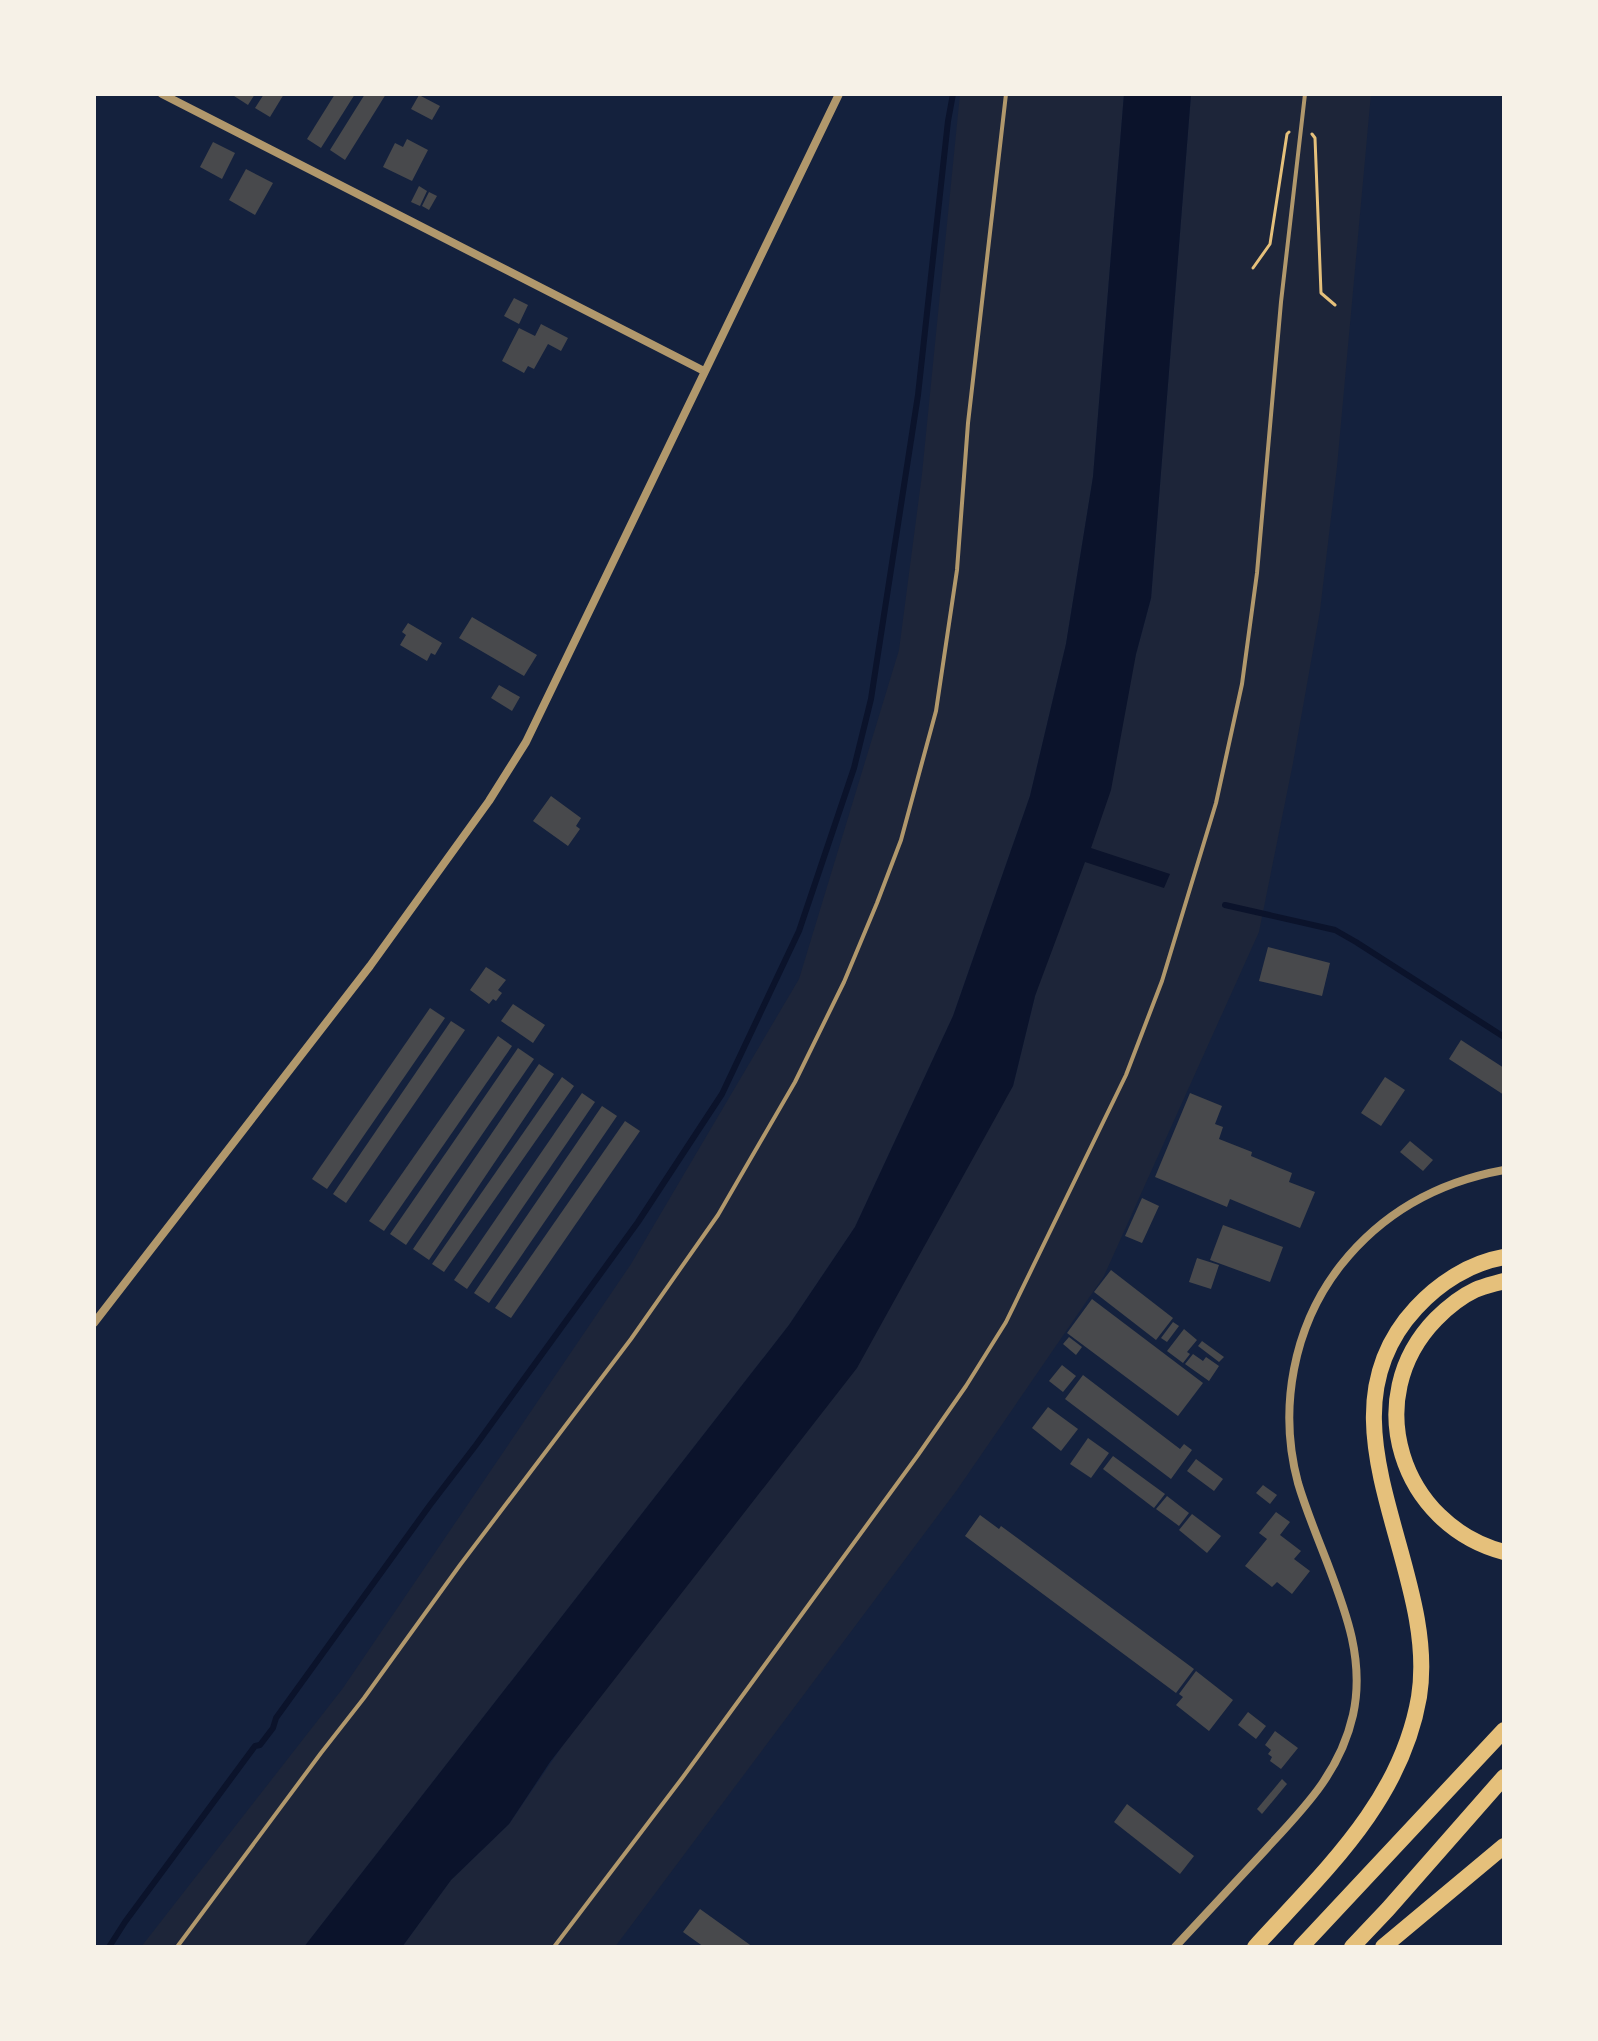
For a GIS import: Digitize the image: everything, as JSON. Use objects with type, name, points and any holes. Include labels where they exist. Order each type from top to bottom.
[{"type":"highway","points":[[1255,1947],[1356,1835],[1383,1795],[1403,1753],[1419,1697],[1420,1633],[1375,1446],[1374,1402],[1385,1351],[1404,1321],[1436,1289],[1470,1268],[1504,1257]]},
{"type":"highway","points":[[1504,1281],[1464,1296],[1428,1327],[1408,1357],[1401,1377],[1396,1412],[1403,1459],[1423,1499],[1437,1515],[1465,1537],[1504,1552]]},
{"type":"highway","points":[[1301,1947],[1504,1730]]},
{"type":"highway","points":[[1352,1947],[1504,1777]]},
{"type":"highway","points":[[1383,1947],[1504,1846]]},
{"type":"street","points":[[162,94],[704,371]]},
{"type":"street","points":[[94,1323],[370,966],[489,801],[526,742],[839,94]]},
{"type":"street","points":[[1175,1947],[1313,1798],[1340,1754],[1353,1714],[1357,1676],[1351,1633],[1293,1462],[1290,1404],[1293,1376],[1310,1315],[1333,1275],[1365,1237],[1385,1220],[1456,1181],[1504,1170]]},
{"type":"lane","points":[[177,1947],[631,1339],[718,1215],[795,1082],[844,982],[901,840],[936,711],[957,570],[968,423],[1006,94]]},
{"type":"lane","points":[[554,1947],[683,1777],[966,1386],[1006,1322],[1126,1075],[1162,981],[1211,818],[1242,684],[1257,573],[1281,302],[1305,94]]},
{"type":"shaded area","points":[[960,94],[1124,94],[1093,477],[1066,644],[1030,796],[953,1016],[855,1227],[789,1325],[304,1947],[141,1947],[343,1688],[631,1264],[799,979],[899,650],[922,474]]},
{"type":"shaded area","points":[[1124,94],[1191,94],[1151,598],[1136,654],[1111,790],[1091,848],[1170,874],[1164,888],[1085,862],[1035,996],[1013,1086],[857,1368],[550,1762],[509,1824],[451,1880],[402,1947],[304,1947],[789,1325],[855,1227],[953,1016],[1030,796],[1066,644],[1093,477]]},
{"type":"shaded area","points":[[1191,94],[1371,94],[1337,467],[1320,611],[1259,932],[1104,1276],[957,1490],[615,1947],[402,1947],[451,1880],[509,1824],[1013,1086],[1035,996],[1151,598]]},
{"type":"building","points":[[231,94],[255,94],[248,105]]},
{"type":"building","points":[[264,94],[284,94],[270,117],[255,108]]},
{"type":"building","points":[[335,94],[355,94],[321,148],[307,139]]},
{"type":"building","points":[[365,94],[386,94],[345,160],[330,150]]},
{"type":"building","points":[[419,95],[440,106],[432,120],[411,109]]},
{"type":"building","points":[[407,139],[428,150],[412,181],[383,167],[395,143],[403,147]]},
{"type":"building","points":[[213,142],[235,153],[222,179],[200,167]]},
{"type":"building","points":[[246,169],[273,183],[255,215],[229,200]]},
{"type":"building","points":[[419,186],[427,191],[420,206],[411,202]]},
{"type":"building","points":[[429,192],[437,196],[429,210],[422,206]]},
{"type":"building","points":[[514,298],[528,305],[519,324],[504,316]]},
{"type":"building","points":[[541,324],[568,338],[561,351],[548,344],[534,369],[528,366],[524,373],[502,361],[519,328],[535,336]]},
{"type":"building","points":[[472,617],[537,655],[524,676],[459,638]]},
{"type":"building","points":[[408,623],[442,643],[427,661],[400,645],[406,635],[402,632]]},
{"type":"building","points":[[499,685],[520,697],[512,711],[491,698]]},
{"type":"building","points":[[551,796],[581,818],[576,826],[580,829],[568,846],[533,821]]},
{"type":"building","points":[[1268,947],[1330,963],[1322,996],[1259,981]]},
{"type":"building","points":[[486,967],[506,980],[498,990],[502,993],[489,1004],[470,990]]},
{"type":"building","points":[[513,1004],[545,1025],[533,1043],[501,1021]]},
{"type":"building","points":[[430,1008],[445,1018],[327,1189],[312,1179]]},
{"type":"building","points":[[451,1021],[465,1030],[346,1203],[333,1194]]},
{"type":"building","points":[[498,1036],[512,1046],[384,1231],[369,1221]]},
{"type":"building","points":[[1461,1040],[1504,1068],[1504,1095],[1449,1059]]},
{"type":"building","points":[[518,1048],[534,1059],[406,1245],[390,1234]]},
{"type":"building","points":[[539,1064],[554,1074],[429,1260],[413,1249]]},
{"type":"building","points":[[562,1077],[574,1086],[444,1272],[432,1264]]},
{"type":"building","points":[[1385,1077],[1405,1090],[1381,1126],[1361,1113]]},
{"type":"building","points":[[582,1093],[595,1102],[467,1289],[454,1280]]},
{"type":"building","points":[[1190,1093],[1222,1106],[1215,1124],[1223,1127],[1219,1139],[1292,1173],[1289,1182],[1315,1192],[1300,1228],[1230,1199],[1227,1207],[1155,1177]]},
{"type":"building","points":[[602,1106],[617,1116],[489,1303],[474,1293]]},
{"type":"building","points":[[625,1121],[640,1131],[511,1318],[495,1308]]},
{"type":"building","points":[[1410,1141],[1433,1160],[1423,1171],[1400,1152]]},
{"type":"building","points":[[1142,1198],[1159,1206],[1142,1243],[1125,1236]]},
{"type":"building","points":[[1223,1225],[1283,1247],[1270,1282],[1210,1260]]},
{"type":"building","points":[[1197,1258],[1219,1265],[1211,1289],[1189,1282]]},
{"type":"building","points":[[1111,1270],[1173,1318],[1156,1340],[1094,1292]]},
{"type":"building","points":[[1092,1299],[1203,1383],[1178,1416],[1067,1333]]},
{"type":"building","points":[[1173,1322],[1179,1326],[1167,1342],[1161,1338]]},
{"type":"building","points":[[1184,1329],[1197,1340],[1183,1363],[1167,1351]]},
{"type":"building","points":[[1069,1337],[1082,1347],[1076,1355],[1063,1344]]},
{"type":"building","points":[[1202,1341],[1224,1357],[1219,1362],[1198,1346]]},
{"type":"building","points":[[1193,1354],[1203,1361],[1206,1357],[1219,1366],[1209,1381],[1185,1364]]},
{"type":"building","points":[[1062,1365],[1076,1376],[1063,1392],[1049,1381]]},
{"type":"building","points":[[1083,1375],[1180,1449],[1184,1444],[1192,1450],[1171,1479],[1065,1399]]},
{"type":"building","points":[[1048,1407],[1078,1429],[1061,1451],[1032,1428]]},
{"type":"building","points":[[1088,1438],[1109,1453],[1091,1478],[1070,1464]]},
{"type":"building","points":[[1113,1456],[1165,1494],[1154,1508],[1103,1469]]},
{"type":"building","points":[[1196,1459],[1223,1479],[1214,1491],[1187,1471]]},
{"type":"building","points":[[1263,1485],[1277,1495],[1270,1504],[1256,1493]]},
{"type":"building","points":[[1167,1496],[1189,1513],[1179,1526],[1156,1509]]},
{"type":"building","points":[[1276,1512],[1290,1522],[1280,1535],[1301,1551],[1294,1559],[1310,1571],[1292,1594],[1277,1582],[1272,1587],[1245,1566],[1267,1539],[1259,1533]]},
{"type":"building","points":[[1192,1514],[1221,1536],[1207,1553],[1179,1530]]},
{"type":"building","points":[[980,1515],[999,1529],[1001,1526],[1194,1669],[1176,1693],[965,1536]]},
{"type":"building","points":[[1196,1671],[1233,1700],[1209,1731],[1176,1705],[1183,1697],[1179,1694]]},
{"type":"building","points":[[1248,1712],[1266,1726],[1256,1739],[1238,1725]]},
{"type":"building","points":[[1275,1731],[1298,1748],[1281,1769],[1270,1761],[1272,1757],[1268,1754],[1271,1750],[1265,1745]]},
{"type":"building","points":[[1282,1779],[1287,1784],[1262,1814],[1257,1809]]},
{"type":"building","points":[[1127,1804],[1194,1856],[1180,1874],[1114,1822]]},
{"type":"building","points":[[700,1909],[753,1947],[704,1947],[683,1932]]},
{"type":"waterway","points":[[109,1947],[255,1746],[260,1745],[273,1728],[276,1718],[638,1222],[722,1094],[799,931],[854,768],[871,699],[918,395],[953,94]]},
{"type":"waterway","points":[[1225,905],[1335,930],[1504,1037]]}]
